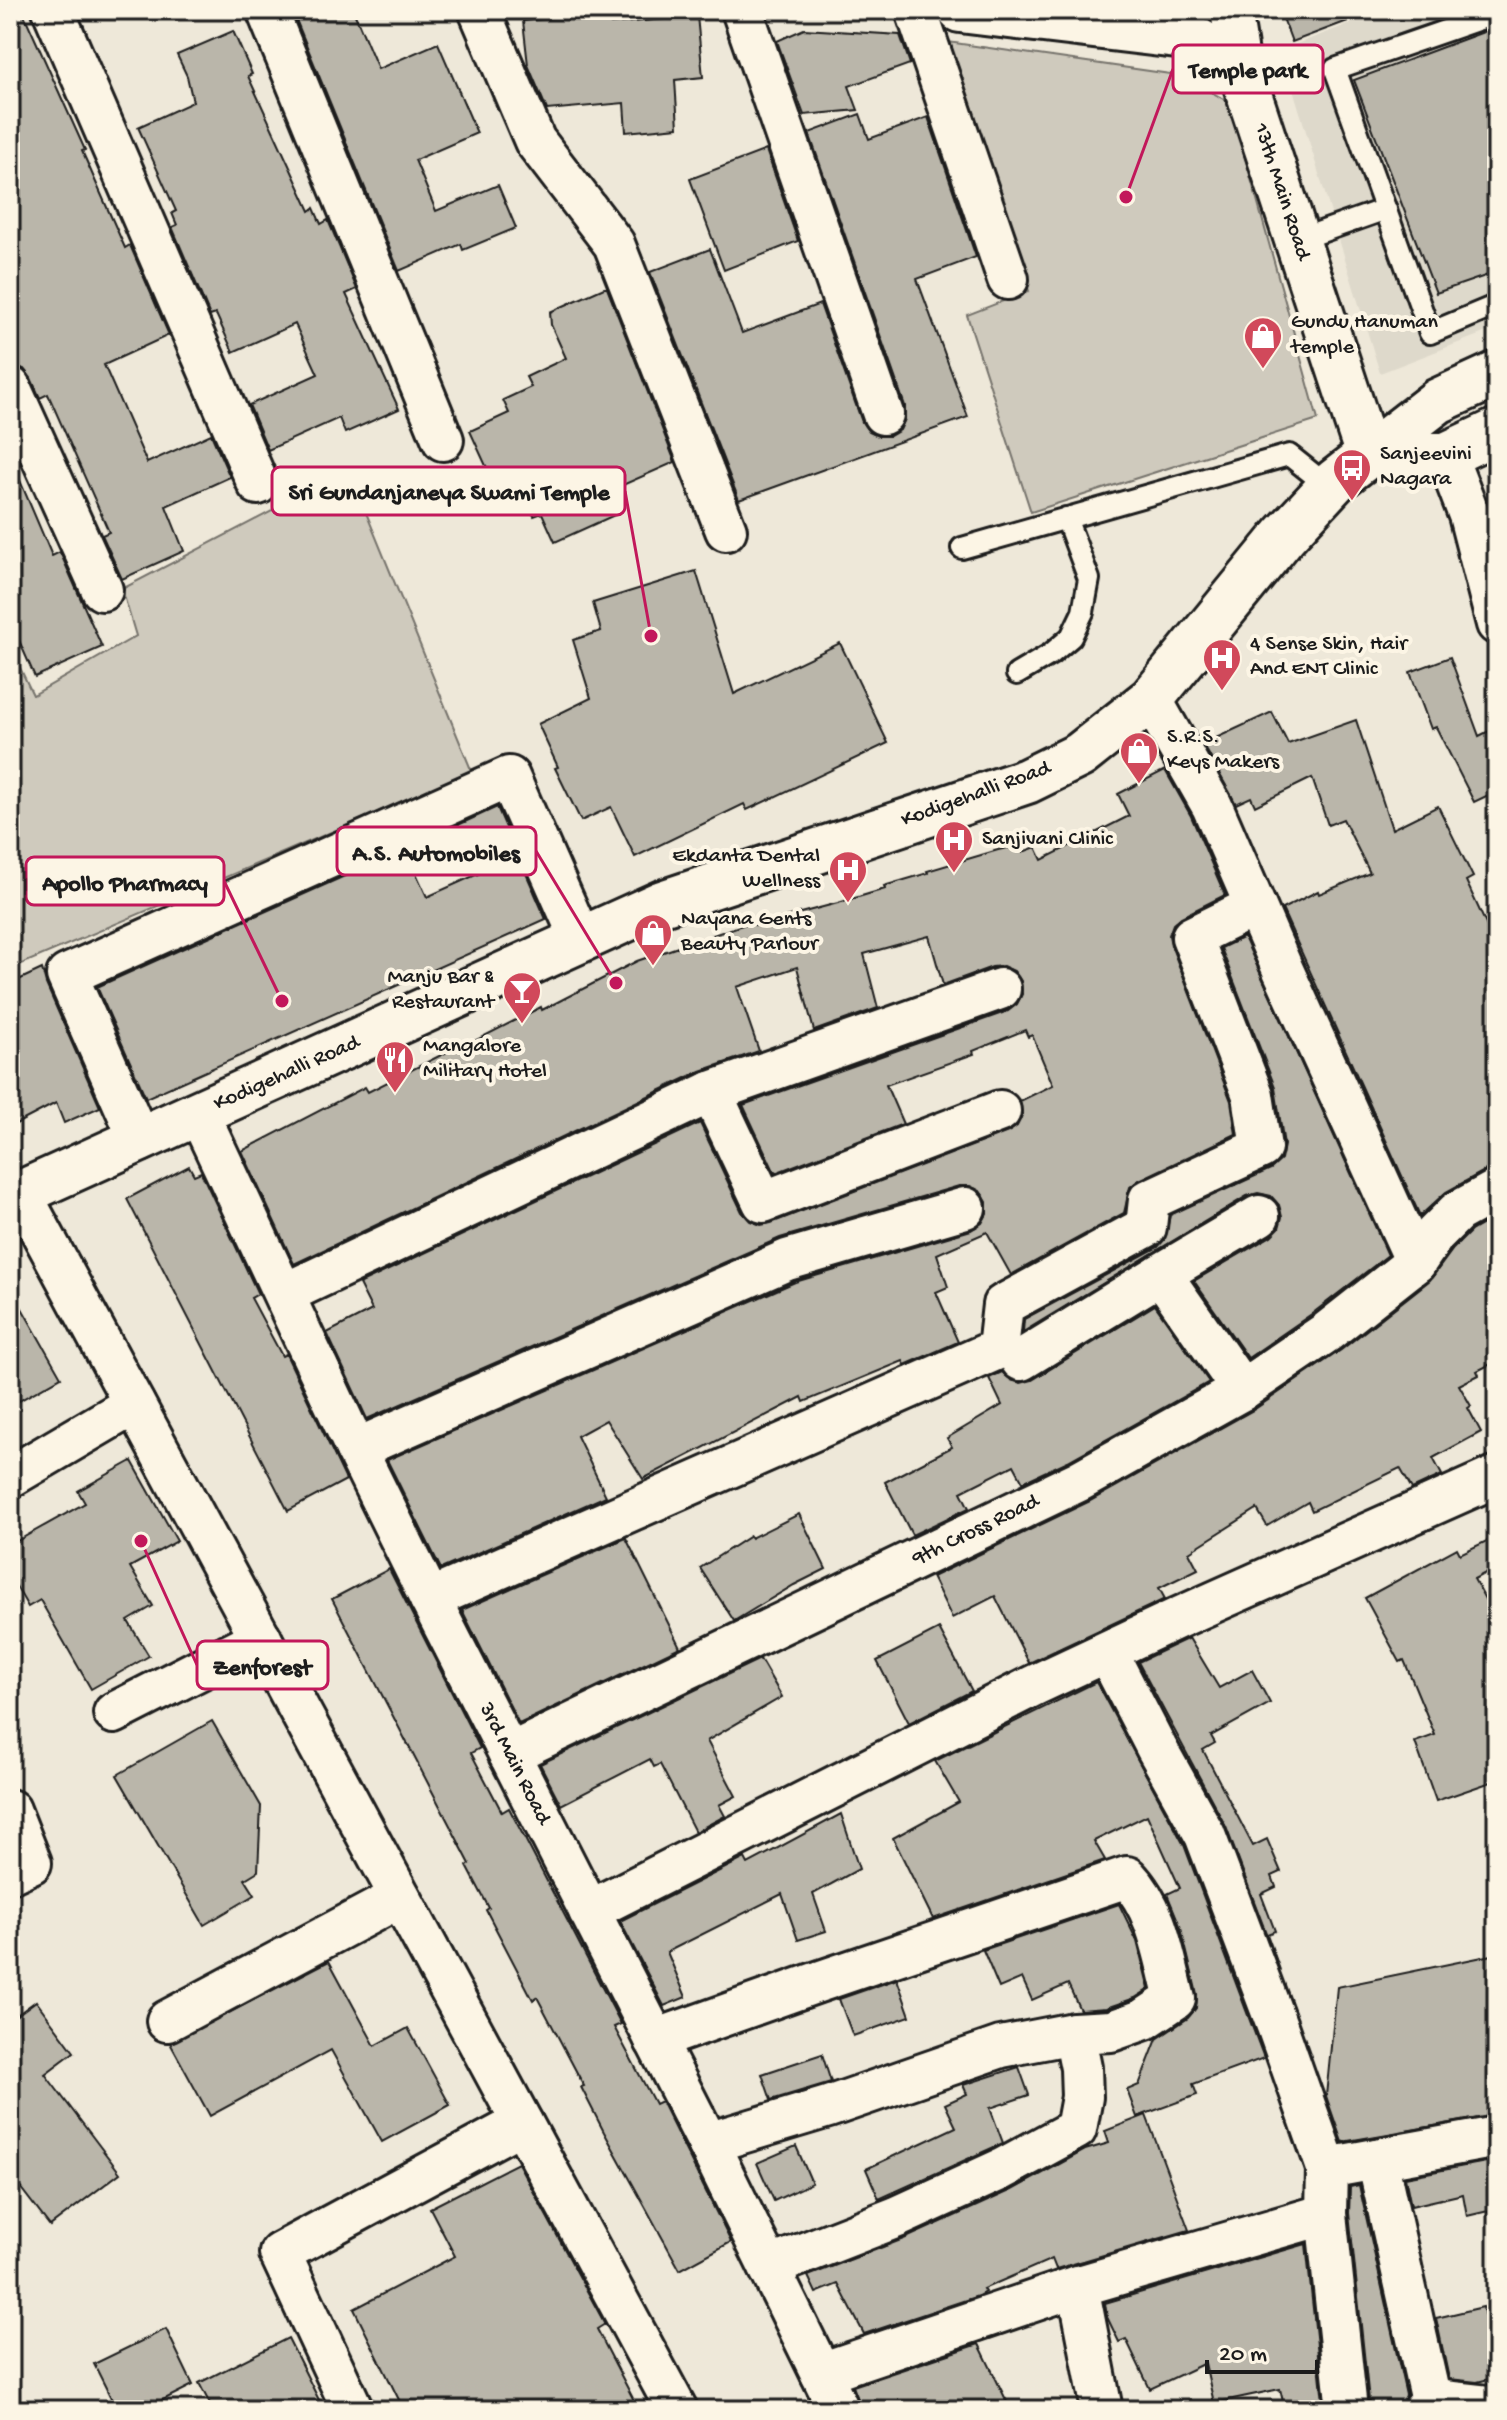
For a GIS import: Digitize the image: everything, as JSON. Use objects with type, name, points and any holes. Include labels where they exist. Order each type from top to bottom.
[{"type":"main road","points":[[960,10],[1049,16],[1194,38],[1240,67]]},
{"type":"main road","name":"13th Main Road","points":[[1240,67],[1368,455]]},
{"type":"main road","name":"Kodigehalli Road","points":[[16,1196],[662,903],[1027,781],[1080,755],[1151,699],[1284,536],[1329,487],[1438,401],[1497,374]]},
{"type":"main road","points":[[1368,455],[1446,455],[1497,431]]},
{"type":"street","points":[[53,10],[258,484]]},
{"type":"street","points":[[267,10],[443,440]]},
{"type":"street","points":[[479,10],[535,141],[614,244],[726,530]]},
{"type":"street","points":[[742,10],[883,414]]},
{"type":"street","points":[[916,10],[1008,279]]},
{"type":"street","points":[[1231,10],[1240,67]]},
{"type":"street","points":[[10,387],[102,590]]},
{"type":"street","points":[[1446,455],[1469,515],[1497,624]]},
{"type":"street","points":[[1151,699],[1212,806],[1416,1262]]},
{"type":"street","points":[[140,1141],[67,975],[509,777],[581,940]]},
{"type":"street","points":[[430,1599],[998,1349],[1003,1305],[1146,1227],[1149,1200],[1261,1148],[1253,1095],[1192,937],[1255,906]]},
{"type":"street","points":[[284,1294],[711,1092],[1000,989]]},
{"type":"street","points":[[711,1092],[787,1260]]},
{"type":"street","points":[[763,1202],[1000,1111]]},
{"type":"street","name":"3rd Main Road","points":[[199,1114],[430,1599],[708,2143],[839,2410]]},
{"type":"street","name":"9th Cross Road","points":[[509,1754],[1079,1481],[1242,1390],[1327,1332],[1416,1262],[1435,1234],[1457,1212],[1497,1190]]},
{"type":"street","points":[[16,1196],[134,1404],[677,2410]]},
{"type":"street","points":[[356,1449],[787,1260],[965,1208]]},
{"type":"street","points":[[1021,1360],[1259,1216]]},
{"type":"street","points":[[1161,1274],[1242,1390]]},
{"type":"street","points":[[10,1477],[134,1404]]},
{"type":"street","points":[[589,1911],[1035,1685],[1497,1476]]},
{"type":"street","points":[[114,1713],[261,1638]]},
{"type":"street","points":[[1107,1652],[1205,1835],[1327,2168],[1326,2214],[1347,2410]]},
{"type":"street","points":[[10,1810],[31,1863],[10,1873]]},
{"type":"street","points":[[655,2040],[1127,1877],[1142,1893],[1155,1925],[1175,1999],[1145,2019],[1111,2031],[1074,2033],[1001,2047],[828,2107],[708,2143]]},
{"type":"street","points":[[167,2021],[400,1897]]},
{"type":"street","points":[[769,2267],[897,2217],[1002,2169],[1076,2129],[1082,2097],[1081,2068],[1074,2033]]},
{"type":"street","points":[[353,2410],[280,2253],[522,2123]]},
{"type":"street","points":[[1327,2168],[1497,2137]]},
{"type":"street","points":[[1377,2159],[1427,2408],[1443,2401],[1497,2407]]},
{"type":"street","points":[[821,2373],[1078,2286],[1326,2214]]},
{"type":"street","points":[[1078,2286],[1102,2410]]},
{"type":"lane","points":[[1497,13],[1335,69],[1430,333],[1497,305]]},
{"type":"lane","points":[[1298,240],[1386,209]]},
{"type":"lane","points":[[962,548],[1289,455],[1329,487]]},
{"type":"lane","points":[[1017,674],[1051,654],[1071,637],[1083,612],[1089,579],[1066,518]]},
{"type":"shaded area","points":[[1386,10],[1497,10],[1497,328],[1380,373],[1281,50]]},
{"type":"shaded area","points":[[941,41],[1184,76],[1230,103],[1318,420],[1031,512],[967,315],[1029,291]]},
{"type":"shaded area","points":[[349,471],[472,772],[10,969],[10,647],[33,695],[136,636],[122,589]]},
{"type":"building","points":[[10,10],[22,10],[125,248],[130,245],[169,335],[104,365],[147,463],[211,434],[230,477],[166,506],[184,551],[122,579],[102,535],[109,532],[48,394],[40,398],[24,369],[10,364]]},
{"type":"building","points":[[292,10],[353,10],[378,69],[438,43],[477,133],[415,160],[436,211],[498,185],[516,228],[463,250],[461,244],[399,271]]},
{"type":"building","points":[[1280,10],[1369,10],[1369,13],[1292,42]]},
{"type":"building","points":[[610,12],[611,24],[697,16],[703,77],[675,80],[678,127],[626,132],[624,103],[547,110],[528,65],[523,21]]},
{"type":"building","points":[[1497,27],[1497,272],[1436,293],[1354,80]]},
{"type":"building","points":[[804,29],[900,35],[910,64],[849,86],[858,110],[804,115],[777,41]]},
{"type":"building","points":[[233,31],[252,74],[248,76],[310,211],[314,208],[321,224],[328,220],[357,289],[346,294],[399,409],[345,433],[339,418],[268,450],[249,405],[318,374],[295,324],[233,352],[216,314],[210,316],[172,227],[177,225],[172,213],[176,211],[138,127],[193,102],[187,76],[177,55]]},
{"type":"building","points":[[860,114],[869,139],[928,117],[976,257],[917,279],[968,417],[739,500],[650,272],[710,249],[742,333],[820,304],[862,422],[869,432],[878,436],[890,436],[900,430],[905,419],[905,406],[809,133]]},
{"type":"building","points":[[766,150],[798,241],[724,270],[690,179]]},
{"type":"building","points":[[607,288],[675,462],[609,491],[619,513],[555,542],[542,513],[534,516],[518,480],[497,490],[470,431],[509,413],[503,400],[531,387],[526,377],[566,358],[551,325],[550,312]]},
{"type":"building","points":[[10,457],[52,556],[60,552],[102,647],[35,677],[10,620]]},
{"type":"building","points":[[696,571],[734,694],[840,643],[888,743],[747,810],[744,804],[635,857],[611,807],[581,821],[538,724],[591,698],[573,640],[601,631],[593,603]]},
{"type":"building","points":[[1450,657],[1479,736],[1497,727],[1497,791],[1474,802],[1436,727],[1431,729],[1410,672]]},
{"type":"building","points":[[1272,712],[1288,744],[1356,720],[1392,829],[1438,806],[1473,877],[1466,881],[1490,933],[1497,930],[1497,1167],[1446,1192],[1420,1216],[1282,909],[1318,891],[1319,894],[1370,873],[1343,819],[1328,825],[1312,778],[1255,806],[1251,797],[1236,804],[1203,744]]},
{"type":"building","points":[[1165,770],[1191,816],[1225,895],[1181,917],[1173,924],[1169,935],[1231,1101],[1236,1134],[1139,1180],[1130,1187],[1124,1213],[1011,1275],[987,1232],[937,1254],[948,1287],[936,1292],[958,1342],[804,1402],[802,1397],[643,1479],[606,1420],[577,1436],[606,1496],[441,1569],[387,1460],[795,1282],[971,1230],[982,1223],[987,1214],[987,1202],[980,1191],[970,1186],[959,1186],[780,1238],[367,1419],[327,1333],[372,1310],[359,1284],[700,1123],[742,1212],[750,1221],[761,1225],[1008,1132],[1017,1126],[1022,1115],[1020,1101],[1053,1085],[1032,1035],[1028,1037],[1025,1030],[973,1051],[974,1054],[886,1085],[903,1124],[775,1173],[743,1105],[1008,1011],[1017,1004],[1022,994],[1021,981],[1014,971],[1003,966],[943,985],[929,936],[864,954],[878,1008],[814,1031],[797,967],[737,987],[759,1051],[701,1071],[294,1264],[242,1151],[365,1087],[368,1092],[541,1007],[542,1010],[637,961],[754,921],[755,925],[885,889],[884,886],[927,871],[998,850],[1021,845],[1023,852],[1036,847],[1042,860],[1129,816],[1118,794]]},
{"type":"building","points":[[497,807],[546,919],[146,1098],[97,987],[405,849],[427,897],[478,874],[456,826]]},
{"type":"building","points":[[1244,937],[1388,1255],[1248,1358],[1194,1281],[1271,1236],[1279,1228],[1282,1217],[1279,1205],[1271,1196],[1258,1193],[1247,1196],[1023,1332],[1024,1319],[1158,1247],[1165,1239],[1170,1215],[1271,1169],[1281,1160],[1284,1145],[1275,1087],[1221,948]]},
{"type":"building","points":[[42,969],[100,1107],[64,1123],[56,1103],[10,1127],[10,984]]},
{"type":"building","points":[[189,1166],[194,1175],[201,1172],[258,1294],[251,1298],[282,1356],[286,1354],[346,1480],[288,1511],[127,1199]]},
{"type":"building","points":[[1497,1216],[1497,1361],[1459,1385],[1481,1432],[1433,1458],[1442,1475],[1412,1489],[1400,1468],[1312,1511],[1308,1502],[1267,1526],[1257,1509],[1189,1552],[1198,1569],[1159,1588],[1165,1599],[1029,1663],[995,1596],[952,1618],[932,1577],[1090,1501],[1255,1409],[1341,1350],[1430,1280],[1471,1231]]},
{"type":"building","points":[[10,1287],[61,1377],[10,1406]]},
{"type":"building","points":[[1155,1305],[1209,1382],[1068,1461],[1023,1482],[1014,1465],[961,1492],[969,1508],[912,1535],[885,1482],[952,1447],[947,1438],[1002,1405],[989,1378],[1002,1372],[1011,1380],[1021,1383],[1032,1380]]},
{"type":"building","points":[[132,1461],[177,1541],[130,1567],[153,1606],[128,1621],[149,1656],[91,1689],[40,1600],[28,1607],[10,1576],[10,1545],[85,1503],[78,1491]]},
{"type":"building","points":[[799,1514],[826,1569],[734,1621],[700,1568],[750,1536]]},
{"type":"building","points":[[1497,1536],[1497,1567],[1474,1579],[1497,1621],[1497,1780],[1436,1801],[1415,1742],[1435,1735],[1404,1660],[1400,1662],[1365,1598],[1457,1548],[1460,1554]]},
{"type":"building","points":[[626,1538],[680,1647],[519,1724],[462,1610]]},
{"type":"building","points":[[389,1569],[480,1748],[471,1753],[502,1812],[509,1808],[621,2024],[614,2027],[655,2104],[661,2101],[731,2242],[680,2270],[604,2132],[581,2087],[584,2086],[537,1997],[533,2000],[486,1910],[489,1908],[467,1866],[470,1864],[332,1599]]},
{"type":"building","points":[[939,1629],[972,1691],[909,1723],[877,1661]]},
{"type":"building","points":[[1189,1638],[1219,1688],[1252,1670],[1270,1703],[1211,1736],[1215,1743],[1203,1750],[1253,1846],[1267,1839],[1281,1872],[1272,1876],[1276,1887],[1261,1894],[1275,1931],[1267,1934],[1280,1970],[1226,1827],[1138,1662]]},
{"type":"building","points":[[760,1659],[782,1697],[707,1741],[736,1796],[719,1805],[725,1816],[695,1832],[660,1764],[654,1767],[650,1759],[561,1805],[540,1764]]},
{"type":"building","points":[[1096,1682],[1184,1845],[1264,2058],[1193,2084],[1197,2095],[1137,2117],[1127,2090],[1139,2085],[1157,2039],[1188,2018],[1196,2008],[1197,1994],[1181,1928],[1167,1894],[1180,1888],[1147,1815],[1094,1841],[1105,1860],[933,1919],[893,1838],[959,1802],[935,1761]]},
{"type":"building","points":[[212,1721],[261,1806],[258,1871],[245,1879],[255,1895],[204,1925],[117,1775]]},
{"type":"building","points":[[841,1814],[859,1869],[813,1894],[826,1931],[798,1940],[782,1894],[667,1952],[686,1997],[664,2006],[620,1921],[745,1858],[748,1864]]},
{"type":"building","points":[[1119,1904],[1137,1941],[1149,1989],[1135,1998],[1106,2008],[1080,2010],[1068,1984],[1032,2000],[1022,1978],[999,1988],[983,1950]]},
{"type":"building","points":[[1497,1954],[1497,2115],[1342,2142],[1326,2096],[1337,1987]]},
{"type":"building","points":[[329,1961],[375,2046],[408,2028],[450,2105],[382,2142],[331,2050],[210,2116],[170,2043]]},
{"type":"building","points":[[897,1979],[910,2016],[853,2036],[839,1999]]},
{"type":"building","points":[[36,2001],[74,2052],[45,2074],[120,2173],[50,2226],[10,2174],[10,2020]]},
{"type":"building","points":[[822,2054],[831,2082],[771,2100],[762,2074]]},
{"type":"building","points":[[1019,2067],[1029,2095],[990,2108],[1003,2143],[879,2199],[866,2169],[956,2127],[945,2104],[967,2094],[963,2085]]},
{"type":"building","points":[[1146,2115],[1189,2230],[1056,2269],[1052,2259],[983,2289],[985,2292],[978,2296],[864,2334],[838,2284],[816,2293],[808,2276],[906,2238],[1012,2190],[1085,2150],[1109,2143],[1105,2131]]},
{"type":"building","points":[[796,2146],[812,2183],[774,2201],[757,2163]]},
{"type":"building","points":[[1497,2160],[1497,2209],[1467,2216],[1463,2194],[1411,2206],[1405,2177]]},
{"type":"building","points":[[518,2163],[605,2324],[597,2329],[639,2410],[404,2410],[354,2309],[455,2256],[430,2208]]},
{"type":"building","points":[[1359,2185],[1406,2395],[1400,2410],[1370,2410],[1349,2213],[1350,2187]]},
{"type":"building","points":[[1306,2244],[1324,2410],[1285,2410],[1280,2389],[1214,2403],[1205,2363],[1150,2389],[1126,2339],[1119,2342],[1107,2317],[1105,2303]]},
{"type":"building","points":[[1483,2307],[1497,2377],[1477,2382],[1449,2379],[1436,2318]]},
{"type":"building","points":[[166,2329],[193,2385],[143,2410],[117,2410],[94,2364]]},
{"type":"building","points":[[288,2338],[324,2410],[213,2410],[199,2383]]},
{"type":"building","points":[[979,2344],[1011,2410],[862,2410],[853,2386]]},
{"type":"place","name":"Temple park","points":[[1126,197]]},
{"type":"place","name":"Gundu Hanuman temple","points":[[1263,370]]},
{"type":"place","name":"Sanjeevini Nagara","points":[[1352,502]]},
{"type":"place","name":"Sri Gundanjaneya Swami Temple","points":[[651,636]]},
{"type":"place","name":"4 Sense Skin, Hair And ENT Clinic","points":[[1222,692]]},
{"type":"place","name":"S.R.S. Keys Makers","points":[[1139,785]]},
{"type":"place","name":"Sanjivani Clinic","points":[[954,874]]},
{"type":"place","name":"Ekdanta Dental Wellness","points":[[848,904]]},
{"type":"place","name":"Nayana Gents Beauty Parlour","points":[[653,967]]},
{"type":"place","name":"A.S. Automobiles","points":[[616,983]]},
{"type":"place","name":"Apollo Pharmacy","points":[[282,1001]]},
{"type":"place","name":"Manju Bar & Restaurant","points":[[522,1025]]},
{"type":"place","name":"Mangalore Military Hotel","points":[[395,1094]]},
{"type":"place","name":"Zenforest","points":[[141,1541]]}]
